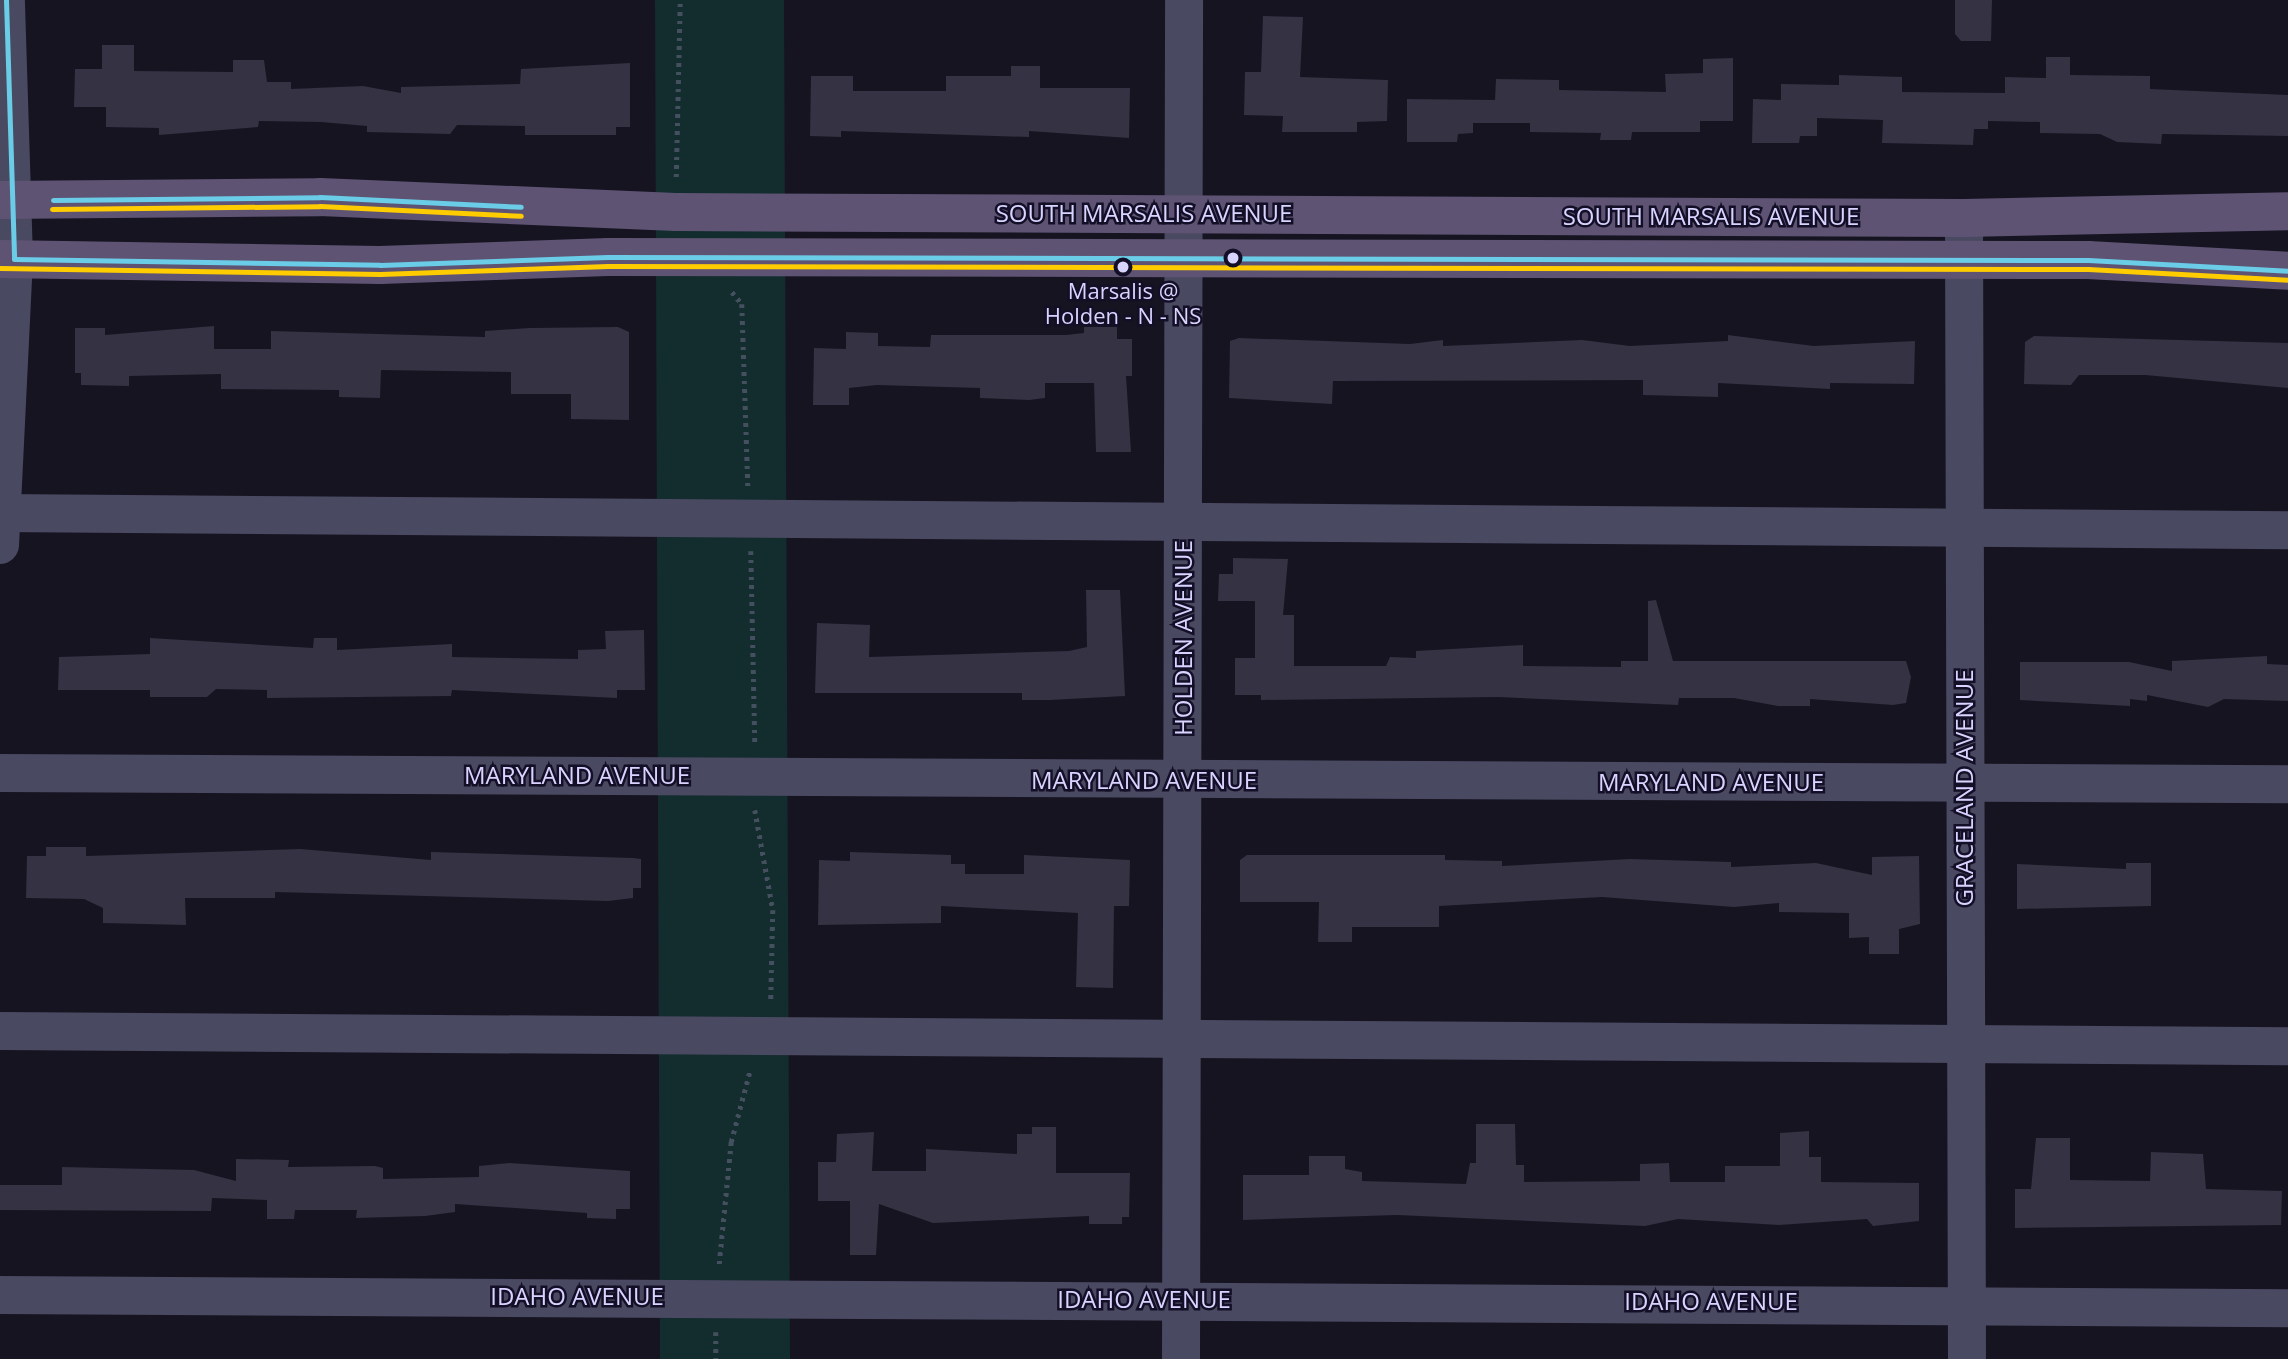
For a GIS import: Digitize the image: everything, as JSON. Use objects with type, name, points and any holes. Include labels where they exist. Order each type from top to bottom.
[{"type":"main road","name":"SOUTH MARSALIS AVENUE","points":[[7,200],[320,197],[676,212],[1964,218],[2288,211]]},
{"type":"main road","name":"SOUTH MARSALIS AVENUE","points":[[7,259],[380,265],[547,258],[1184,256],[1964,259],[2288,271]]},
{"type":"street","points":[[6,0],[7,259],[1,523],[1184,519],[1962,529],[2288,530]]},
{"type":"street","name":"HOLDEN AVENUE","points":[[1181,1359],[1184,0]]},
{"type":"street","name":"GRACELAND AVENUE","points":[[1964,218],[1962,529],[1967,1359]]},
{"type":"street","name":"MARYLAND AVENUE","points":[[0,773],[2288,785]]},
{"type":"street","points":[[0,1031],[1182,1041],[1964,1042],[2288,1046]]},
{"type":"street","name":"IDAHO AVENUE","points":[[0,1295],[1967,1303],[2288,1308]]},
{"type":"path","points":[[676,191],[680,0]]},
{"type":"path","points":[[716,1316],[716,1359]]},
{"type":"green space","points":[[655,0],[784,0],[790,1359],[660,1359]]},
{"type":"building","points":[[1955,0],[1992,0],[1991,41],[1961,41],[1955,34]]},
{"type":"building","points":[[1263,16],[1303,17],[1300,77],[1388,80],[1387,121],[1357,122],[1357,132],[1282,132],[1283,116],[1244,115],[1245,72],[1261,72]]},
{"type":"building","points":[[102,45],[134,45],[134,71],[233,72],[233,60],[264,60],[267,82],[291,82],[291,89],[363,86],[401,93],[401,87],[520,84],[521,69],[630,63],[630,127],[616,127],[616,135],[525,135],[525,126],[457,125],[450,134],[367,132],[367,126],[259,121],[258,127],[159,135],[159,128],[106,127],[106,107],[74,107],[75,69],[102,69]]},
{"type":"building","points":[[2046,57],[2070,57],[2070,75],[2150,76],[2150,89],[2288,95],[2288,136],[2162,134],[2161,144],[2117,142],[2100,134],[2040,133],[2040,122],[1988,121],[1988,129],[1974,129],[1973,145],[1882,143],[1883,120],[1817,118],[1817,136],[1800,136],[1799,143],[1752,143],[1753,99],[1781,100],[1781,84],[1839,85],[1839,75],[1902,77],[1902,92],[2005,93],[2005,77],[2046,78]]},
{"type":"building","points":[[1733,58],[1733,121],[1700,121],[1700,132],[1632,132],[1631,140],[1600,140],[1601,133],[1530,132],[1530,123],[1473,123],[1473,133],[1458,134],[1457,142],[1407,142],[1407,99],[1495,100],[1496,79],[1559,80],[1559,90],[1666,92],[1665,74],[1703,73],[1703,59]]},
{"type":"building","points":[[1011,66],[1040,66],[1040,88],[1130,88],[1129,138],[1029,131],[1029,137],[841,131],[841,137],[810,136],[811,76],[853,76],[853,91],[946,91],[946,76],[1011,76]]},
{"type":"building","points":[[214,326],[214,349],[271,349],[271,331],[485,337],[485,331],[618,327],[629,332],[629,420],[571,419],[571,394],[511,394],[511,372],[381,370],[380,398],[339,397],[339,390],[221,389],[221,374],[129,376],[129,386],[81,385],[81,373],[75,373],[75,328],[105,328],[105,335]]},
{"type":"building","points":[[1084,327],[1117,327],[1117,339],[1132,339],[1132,376],[1126,376],[1131,452],[1096,452],[1094,383],[1045,383],[1045,398],[1029,400],[980,398],[980,388],[877,385],[849,388],[849,405],[813,405],[814,348],[846,349],[846,332],[878,333],[878,346],[930,347],[931,335],[1066,335],[1084,333]]},
{"type":"building","points":[[1728,335],[1814,346],[1915,341],[1914,384],[1830,383],[1830,389],[1718,383],[1718,397],[1643,395],[1643,380],[1333,381],[1332,404],[1229,398],[1230,341],[1239,338],[1410,344],[1443,340],[1443,346],[1582,340],[1630,346],[1728,341]]},
{"type":"building","points":[[2034,336],[2288,343],[2288,388],[2145,375],[2079,375],[2071,385],[2024,384],[2025,342]]},
{"type":"building","points":[[1233,558],[1288,559],[1283,615],[1294,615],[1294,666],[1386,666],[1390,657],[1416,658],[1416,651],[1523,645],[1523,666],[1621,667],[1621,661],[1648,661],[1648,601],[1656,600],[1673,661],[1906,661],[1911,677],[1906,703],[1893,705],[1810,699],[1810,706],[1778,706],[1734,698],[1679,698],[1678,705],[1498,697],[1261,700],[1261,695],[1235,695],[1235,658],[1255,658],[1255,601],[1218,601],[1219,574],[1233,574]]},
{"type":"building","points":[[1086,590],[1120,590],[1125,696],[1022,700],[1022,693],[815,693],[817,623],[870,625],[869,657],[1069,651],[1087,647]]},
{"type":"building","points":[[644,630],[645,690],[617,690],[617,698],[452,690],[451,696],[267,698],[267,690],[216,689],[207,697],[150,697],[150,690],[58,690],[59,657],[150,654],[150,638],[313,648],[314,638],[337,638],[337,650],[452,644],[452,657],[578,659],[578,650],[606,649],[605,631]]},
{"type":"building","points":[[2267,656],[2267,664],[2288,665],[2288,701],[2224,699],[2208,707],[2147,695],[2147,701],[2130,699],[2130,706],[2020,700],[2020,662],[2129,662],[2172,671],[2172,661]]},
{"type":"building","points":[[46,847],[86,847],[86,856],[300,849],[431,860],[431,852],[633,858],[641,859],[641,888],[633,888],[633,898],[608,901],[275,892],[275,898],[185,898],[186,925],[103,923],[103,908],[84,899],[26,898],[27,856],[46,856]]},
{"type":"building","points":[[850,852],[951,855],[951,864],[965,864],[965,874],[1024,874],[1024,855],[1130,860],[1129,906],[1114,906],[1113,988],[1076,987],[1078,913],[941,906],[941,923],[818,925],[819,860],[850,861]]},
{"type":"building","points":[[1247,855],[1445,855],[1445,860],[1502,861],[1502,866],[1630,859],[1731,862],[1731,867],[1816,863],[1872,875],[1872,857],[1919,856],[1920,924],[1899,929],[1899,954],[1869,954],[1869,937],[1849,938],[1849,913],[1779,912],[1779,903],[1734,907],[1602,897],[1439,906],[1439,927],[1352,927],[1352,942],[1318,942],[1319,902],[1240,902],[1240,860]]},
{"type":"building","points":[[2126,863],[2151,863],[2151,906],[2017,909],[2017,864],[2126,869]]},
{"type":"building","points":[[1476,1124],[1515,1124],[1516,1165],[1524,1165],[1524,1182],[1640,1181],[1640,1164],[1669,1163],[1670,1182],[1725,1182],[1725,1166],[1780,1166],[1780,1133],[1809,1131],[1809,1157],[1821,1157],[1821,1182],[1919,1183],[1919,1221],[1873,1226],[1867,1219],[1779,1225],[1678,1219],[1645,1226],[1397,1215],[1243,1220],[1243,1175],[1309,1175],[1309,1156],[1345,1156],[1345,1169],[1362,1172],[1362,1181],[1466,1184],[1470,1163],[1476,1163]]},
{"type":"building","points":[[1032,1127],[1056,1127],[1056,1173],[1130,1173],[1129,1217],[1122,1217],[1122,1224],[1089,1224],[1089,1216],[933,1223],[879,1204],[876,1255],[850,1255],[850,1201],[818,1201],[818,1162],[836,1162],[837,1134],[874,1132],[872,1171],[926,1171],[926,1149],[1017,1154],[1017,1134],[1032,1134]]},
{"type":"building","points":[[2036,1138],[2070,1138],[2070,1180],[2150,1181],[2151,1152],[2203,1154],[2206,1189],[2282,1191],[2281,1225],[2015,1228],[2015,1189],[2031,1189]]},
{"type":"building","points":[[236,1159],[289,1160],[288,1167],[375,1166],[383,1168],[383,1179],[479,1177],[479,1166],[509,1163],[630,1171],[630,1209],[616,1209],[616,1219],[587,1218],[587,1213],[455,1204],[455,1212],[425,1216],[356,1218],[357,1210],[295,1210],[294,1219],[267,1219],[267,1200],[212,1198],[211,1211],[0,1210],[0,1185],[62,1185],[62,1167],[194,1170],[236,1181]]},
{"type":"transit line","points":[[6,0],[14,259],[380,265],[608,257],[2088,260],[2288,271]]},
{"type":"transit line","points":[[53,200],[320,197],[521,207]]},
{"type":"transit line","points":[[52,209],[320,206],[521,216]]},
{"type":"transit line","points":[[0,268],[380,274],[608,266],[2088,269],[2288,280]]},
{"type":"place","name":"Marsalis @ Holden - N - NS","points":[[1123,267]]}]
